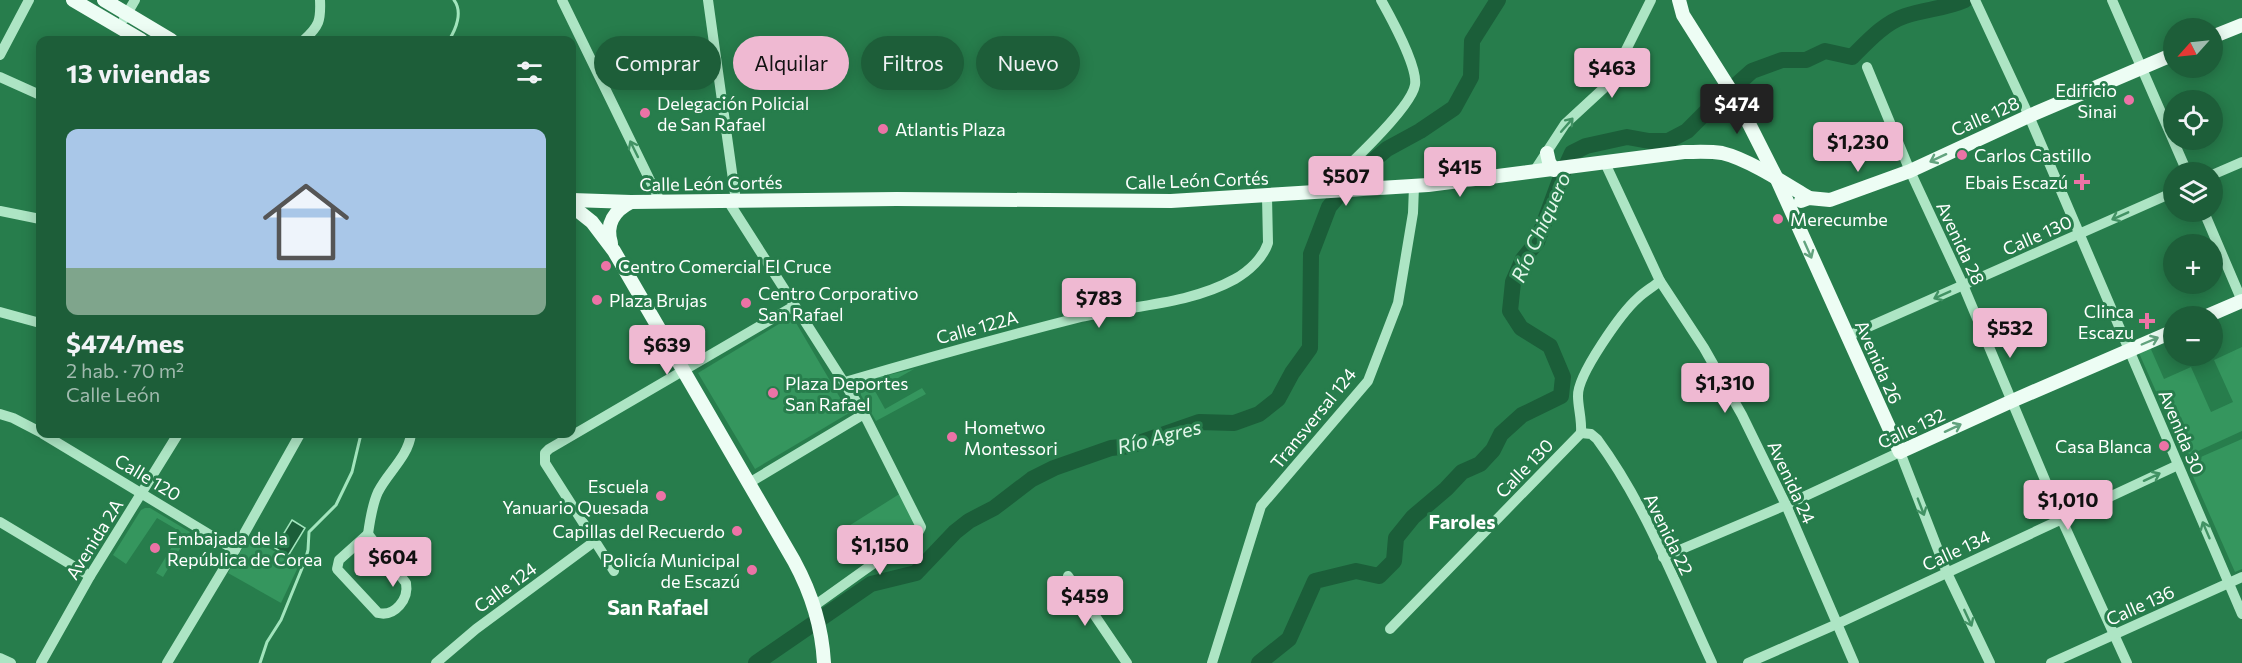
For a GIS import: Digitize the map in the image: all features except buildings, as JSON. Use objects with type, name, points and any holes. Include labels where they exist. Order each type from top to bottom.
[{"type":"main road","points":[[73,0],[135,36]]},
{"type":"main road","points":[[104,0],[164,36]]},
{"type":"main road","name":"Avenida 26","points":[[1679,0],[1683,15],[1725,79],[1776,177],[1900,452]]},
{"type":"main road","points":[[2223,33],[2242,25]]},
{"type":"main road","name":"Calle 128","points":[[1809,198],[1830,200],[1910,171],[2029,116],[2163,59]]},
{"type":"main road","name":"Calle León Cortés","points":[[576,200],[732,201],[897,198],[1171,201],[1267,197],[1414,186],[1573,168],[1684,152],[1723,154],[1776,177],[1809,198]]},
{"type":"main road","points":[[1546,153],[1549,162],[1556,170]]},
{"type":"main road","points":[[1750,165],[1762,160],[1764,154]]},
{"type":"main road","points":[[1792,216],[1798,204],[1809,198]]},
{"type":"main road","points":[[614,251],[609,228],[613,216],[631,201]]},
{"type":"main road","points":[[576,209],[592,222],[614,251],[799,571],[815,610],[822,636],[824,663]]},
{"type":"main road","points":[[576,215],[592,222]]},
{"type":"main road","points":[[2223,309],[2242,301]]},
{"type":"main road","name":"Calle 132","points":[[1900,452],[2163,336]]},
{"type":"street","points":[[0,55],[29,0]]},
{"type":"street","points":[[120,27],[135,0]]},
{"type":"street","points":[[308,36],[318,25],[321,17],[320,0]]},
{"type":"street","points":[[562,0],[660,201]]},
{"type":"street","points":[[708,0],[732,201],[794,306],[864,414],[921,527],[919,531],[815,610]]},
{"type":"street","points":[[1323,193],[1410,99],[1416,84],[1413,68],[1381,0]]},
{"type":"street","points":[[1533,173],[1565,124],[1612,78],[1651,0]]},
{"type":"street","name":"Avenida 30","points":[[1975,0],[2029,116],[2242,614]]},
{"type":"street","points":[[2112,0],[2183,162]]},
{"type":"street","name":"Avenida 28","points":[[1867,67],[1910,171],[1963,285],[2061,518],[2127,663]]},
{"type":"street","points":[[0,77],[36,93]]},
{"type":"street","points":[[2223,170],[2242,162]]},
{"type":"street","name":"Avenida 24","points":[[1605,163],[1660,281],[1727,386],[1786,505],[1854,663]]},
{"type":"street","name":"Transversal 124","points":[[1212,663],[1261,506],[1368,381],[1398,303],[1413,213],[1414,186]]},
{"type":"street","name":"Calle 122A","points":[[845,382],[924,358],[1084,316],[1165,303],[1217,287],[1251,268],[1265,250],[1268,243],[1267,197]]},
{"type":"street","name":"Calle 130","points":[[1848,336],[2163,197]]},
{"type":"street","points":[[0,211],[36,218]]},
{"type":"street","points":[[2208,222],[2242,301]]},
{"type":"street","points":[[1581,433],[1582,416],[1577,395],[1582,376],[1600,347],[1636,299],[1660,281]]},
{"type":"street","points":[[576,433],[794,306]]},
{"type":"street","points":[[0,312],[36,322]]},
{"type":"street","name":"Calle 120","points":[[0,414],[36,430]]},
{"type":"street","points":[[749,483],[864,414]]},
{"type":"street","name":"Calle 130","points":[[1390,629],[1581,433]]},
{"type":"street","name":"Avenida 22","points":[[1581,433],[1591,434],[1597,439],[1613,461],[1663,556],[1712,663]]},
{"type":"street","name":"Calle 120","points":[[50,438],[235,550]]},
{"type":"street","name":"Avenida 2A","points":[[41,663],[90,576],[176,438]]},
{"type":"street","points":[[167,663],[235,550],[298,438]]},
{"type":"street","points":[[368,534],[406,583],[405,598],[393,613],[385,615],[378,613],[337,569],[339,560],[368,534],[374,502],[379,490],[408,448],[410,438]]},
{"type":"street","points":[[568,438],[545,453],[545,463],[614,571]]},
{"type":"street","name":"Calle 132","points":[[1663,556],[1786,505],[1900,452]]},
{"type":"street","name":"Avenida 26","points":[[1900,452],[1947,573],[1990,663]]},
{"type":"street","name":"Calle 134","points":[[1748,663],[2178,465]]},
{"type":"street","points":[[0,522],[90,576]]},
{"type":"street","name":"Calle 124","points":[[436,663],[476,629],[595,541]]},
{"type":"street","points":[[1068,576],[1127,663]]},
{"type":"street","name":"Calle 136","points":[[2052,663],[2242,577]]},
{"type":"street","points":[[0,658],[11,663]]},
{"type":"shaded area","name":"Plaza Deportes San Rafael","points":[[792,316],[849,413],[755,469],[698,373]]},
{"type":"shaded area","points":[[2150,347],[2164,379],[2191,367],[2211,412],[2233,402],[2217,366],[2223,366],[2223,356],[2242,347],[2242,431],[2185,457],[2139,353]]},
{"type":"shaded area","points":[[914,369],[875,391],[885,409],[922,388],[926,394],[876,421],[854,383]]},
{"type":"shaded area","points":[[2242,439],[2242,569],[2235,572],[2187,463]]},
{"type":"shaded area","points":[[901,493],[918,527],[864,565],[844,529]]},
{"type":"shaded area","points":[[150,508],[190,532],[163,577],[156,573],[181,532],[157,518],[126,564],[113,555],[141,510]]},
{"type":"shaded area","points":[[292,520],[305,528],[288,556],[275,548]]},
{"type":"shaded area","points":[[249,537],[299,565],[281,603],[228,573]]},
{"type":"waterway","points":[[451,36],[458,15],[454,0]]},
{"type":"waterway","name":"Río Agres","points":[[756,663],[871,584],[916,573],[955,532],[969,521],[994,508],[1032,479],[1054,468],[1111,448],[1130,446],[1199,422],[1234,423],[1259,414],[1278,399],[1292,373],[1310,348],[1311,254],[1329,207],[1354,177],[1387,149],[1420,131],[1454,108],[1471,77],[1472,41],[1498,0]]},
{"type":"waterway","name":"Río Chiquero","points":[[1259,663],[1289,639],[1315,581],[1356,571],[1379,576],[1394,561],[1396,538],[1413,517],[1462,472],[1480,464],[1493,450],[1501,434],[1522,415],[1561,396],[1563,377],[1550,346],[1521,328],[1510,311],[1513,282],[1523,259],[1537,242],[1572,153],[1586,146],[1627,137],[1649,141],[1668,141],[1687,131],[1752,71],[1782,60],[1806,60],[1825,51],[1852,57],[1877,33],[1897,19],[1965,0]]},
{"type":"waterway","points":[[260,663],[267,642],[281,620],[305,561],[309,532],[336,505],[352,472],[360,438]]},
{"type":"place","name":"Edificio Sinai","points":[[2129,100]]},
{"type":"place","name":"Delegación Policial de San Rafael","points":[[645,113]]},
{"type":"place","name":"Atlantis Plaza","points":[[883,129]]},
{"type":"place","name":"Carlos Castillo","points":[[1962,155]]},
{"type":"place","name":"Ebais Escazú","points":[[2082,182]]},
{"type":"place","name":"Merecumbe","points":[[1778,219]]},
{"type":"place","name":"Centro Comercial El Cruce","points":[[606,266]]},
{"type":"place","name":"Plaza Brujas","points":[[597,300]]},
{"type":"place","name":"Centro Corporativo San Rafael","points":[[746,303]]},
{"type":"place","name":"Clinca Escazu","points":[[2147,321]]},
{"type":"place","name":"Plaza Deportes San Rafael","points":[[773,393]]},
{"type":"place","name":"Hometwo Montessori","points":[[952,437]]},
{"type":"place","name":"Casa Blanca","points":[[2164,446]]},
{"type":"place","name":"Escuela Yanuario Quesada","points":[[661,496]]},
{"type":"place","name":"Capillas del Recuerdo","points":[[737,531]]},
{"type":"place","name":"Embajada de la República de Corea","points":[[155,548]]},
{"type":"place","name":"Policía Municipal de Escazú","points":[[752,570]]},
{"type":"district","name":"Faroles","points":[[1462,521]]},
{"type":"district","name":"San Rafael","points":[[658,606]]}]
